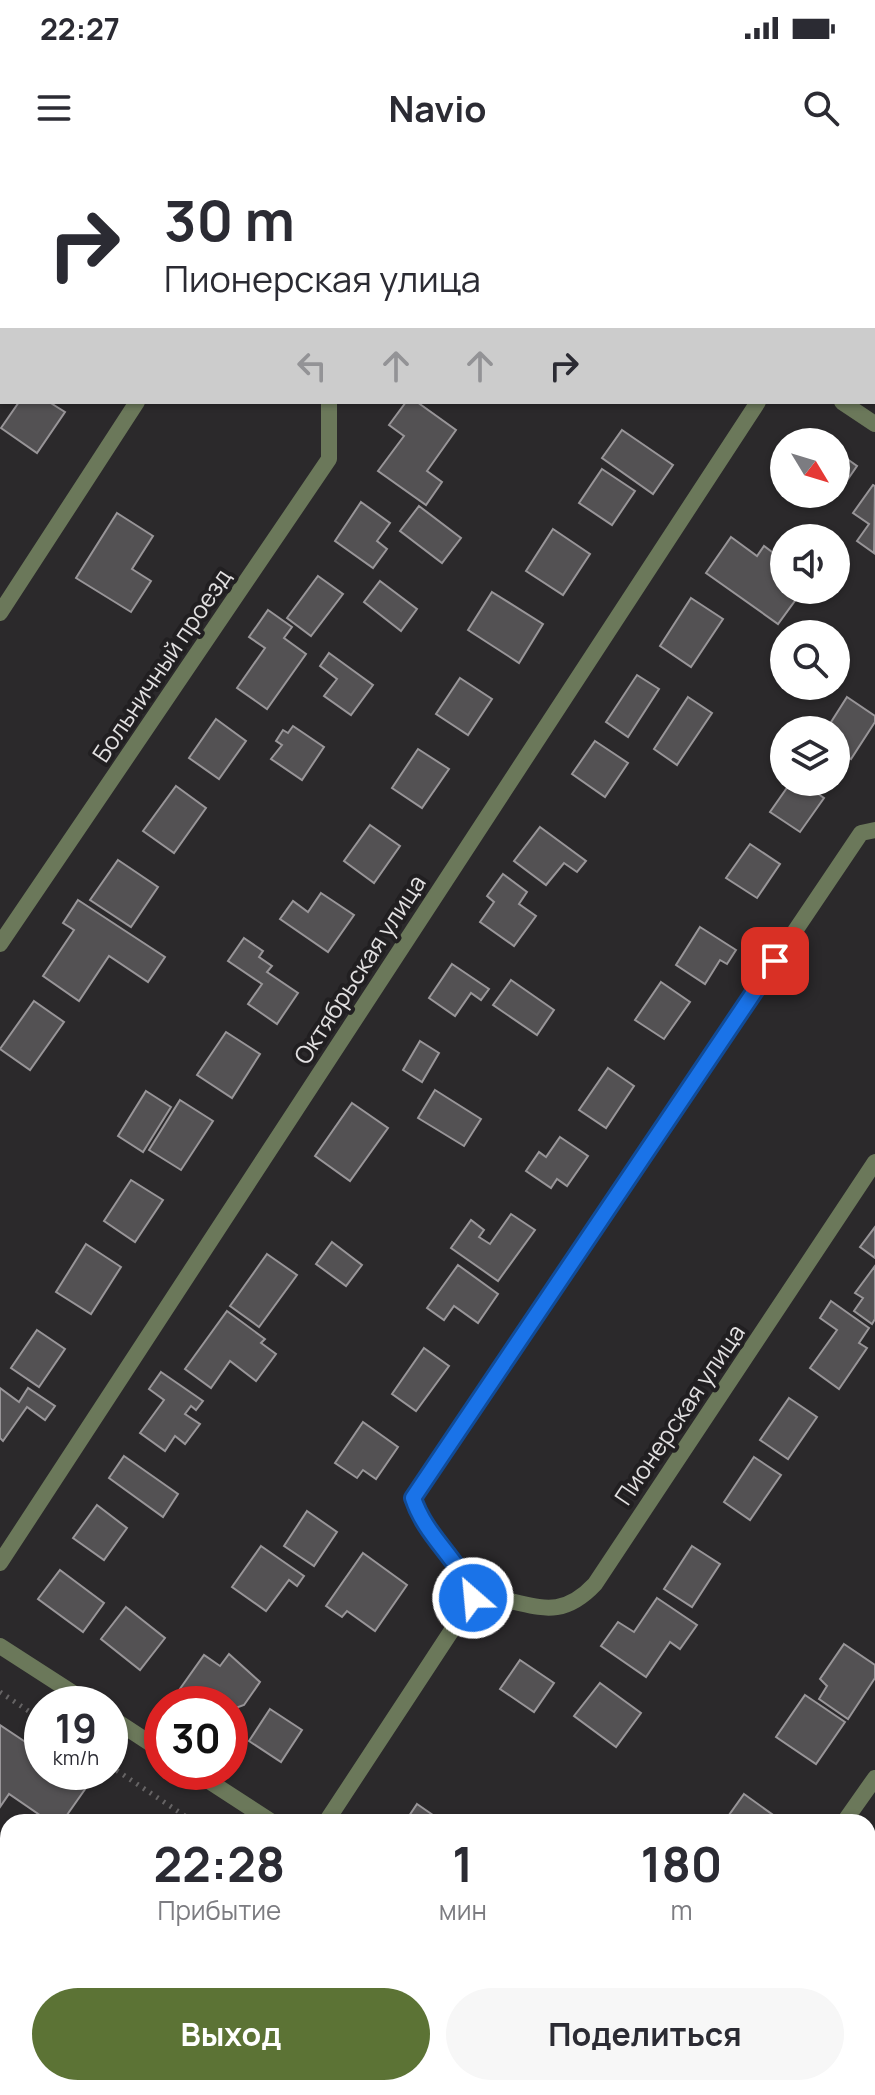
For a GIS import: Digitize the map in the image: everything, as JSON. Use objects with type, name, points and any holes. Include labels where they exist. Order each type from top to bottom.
[{"type":"street","points":[[0,613],[136,404]]},
{"type":"street","name":"Больничный проезд","points":[[0,944],[329,459],[329,404]]},
{"type":"street","name":"Октябрьская улица","points":[[0,1563],[757,404]]},
{"type":"street","points":[[845,404],[875,424]]},
{"type":"street","points":[[331,1814],[473,1598],[467,1576],[428,1532],[413,1498],[861,833],[875,830]]},
{"type":"street","name":"Пионерская улица","points":[[473,1598],[490,1597],[563,1608],[580,1600],[595,1584],[875,1162]]},
{"type":"street","points":[[0,1646],[62,1686]]},
{"type":"street","points":[[850,1814],[875,1778]]},
{"type":"street","points":[[223,1790],[260,1814]]},
{"type":"path","points":[[0,1692],[24,1708]]},
{"type":"path","points":[[128,1778],[182,1814]]},
{"type":"building","points":[[18,404],[52,404],[65,412],[37,453],[1,428]]},
{"type":"building","points":[[405,404],[420,404],[456,430],[427,471],[442,482],[426,505],[378,471],[404,436],[389,425]]},
{"type":"building","points":[[622,430],[673,465],[653,494],[602,458]]},
{"type":"building","points":[[850,461],[857,466],[850,476]]},
{"type":"building","points":[[602,469],[635,491],[612,525],[579,503]]},
{"type":"building","points":[[873,485],[874,553],[857,541],[869,524],[853,513]]},
{"type":"building","points":[[361,502],[390,523],[377,541],[387,549],[373,568],[335,541]]},
{"type":"building","points":[[419,506],[461,538],[442,563],[400,531]]},
{"type":"building","points":[[117,513],[153,536],[132,569],[151,581],[131,612],[76,578]]},
{"type":"building","points":[[553,529],[590,554],[563,595],[526,571]]},
{"type":"building","points":[[731,537],[757,556],[764,546],[770,550],[770,604],[793,604],[781,620],[772,620],[706,573]]},
{"type":"building","points":[[318,576],[343,594],[311,636],[287,618]]},
{"type":"building","points":[[380,581],[417,609],[401,631],[364,602]]},
{"type":"building","points":[[492,592],[543,624],[519,663],[468,630]]},
{"type":"building","points":[[691,598],[723,619],[691,667],[660,646]]},
{"type":"building","points":[[268,610],[292,627],[284,638],[306,654],[267,709],[237,688],[265,648],[249,637]]},
{"type":"building","points":[[329,653],[373,685],[351,715],[324,696],[337,679],[320,666]]},
{"type":"building","points":[[637,675],[659,689],[628,737],[606,722]]},
{"type":"building","points":[[460,678],[492,699],[468,735],[436,714]]},
{"type":"building","points":[[688,697],[712,713],[677,765],[654,749]]},
{"type":"building","points":[[850,699],[875,716],[875,722],[851,759],[850,716],[835,716],[845,700]]},
{"type":"building","points":[[216,719],[246,741],[219,779],[189,758]]},
{"type":"building","points":[[293,726],[324,747],[302,780],[271,759],[282,745],[276,741],[283,730],[288,733]]},
{"type":"building","points":[[595,741],[628,763],[605,797],[572,774]]},
{"type":"building","points":[[418,749],[449,769],[422,808],[392,788]]},
{"type":"building","points":[[176,786],[206,808],[174,853],[143,831]]},
{"type":"building","points":[[781,796],[824,798],[800,832],[770,812]]},
{"type":"building","points":[[370,825],[400,846],[374,883],[344,861]]},
{"type":"building","points":[[540,827],[586,861],[577,872],[564,863],[546,885],[514,861]]},
{"type":"building","points":[[750,844],[780,864],[757,898],[726,878]]},
{"type":"building","points":[[118,860],[158,887],[131,927],[90,900]]},
{"type":"building","points":[[503,874],[527,892],[519,904],[536,916],[514,946],[480,922],[494,902],[487,896]]},
{"type":"building","points":[[321,893],[354,915],[328,952],[280,919],[293,901],[308,912]]},
{"type":"building","points":[[78,900],[165,957],[148,982],[109,956],[79,1001],[43,976],[74,930],[63,923]]},
{"type":"building","points":[[700,927],[736,950],[727,964],[720,960],[705,984],[676,965]]},
{"type":"building","points":[[244,938],[263,951],[259,957],[272,966],[267,972],[298,993],[277,1024],[248,1004],[262,984],[228,961]]},
{"type":"building","points":[[452,964],[489,989],[481,1000],[471,993],[455,1016],[429,998]]},
{"type":"building","points":[[511,980],[554,1010],[537,1035],[493,1005]]},
{"type":"building","points":[[661,982],[690,1002],[664,1039],[635,1020]]},
{"type":"building","points":[[34,1001],[64,1022],[30,1070],[0,1049]]},
{"type":"building","points":[[226,1032],[260,1054],[232,1098],[197,1075]]},
{"type":"building","points":[[420,1041],[439,1053],[422,1082],[403,1070]]},
{"type":"building","points":[[608,1068],[634,1086],[606,1128],[579,1110]]},
{"type":"building","points":[[435,1090],[481,1119],[464,1146],[418,1118]]},
{"type":"building","points":[[146,1091],[171,1107],[143,1152],[118,1136]]},
{"type":"building","points":[[180,1100],[213,1121],[181,1170],[149,1150]]},
{"type":"building","points":[[352,1103],[388,1128],[350,1181],[315,1156]]},
{"type":"building","points":[[560,1137],[588,1156],[567,1186],[557,1179],[551,1188],[526,1171],[539,1152],[546,1157]]},
{"type":"building","points":[[131,1180],[163,1200],[135,1242],[104,1221]]},
{"type":"building","points":[[511,1214],[535,1230],[498,1281],[451,1248],[471,1220],[484,1230],[479,1237],[490,1244]]},
{"type":"building","points":[[875,1227],[875,1258],[860,1247]]},
{"type":"building","points":[[332,1242],[362,1265],[346,1286],[316,1264]]},
{"type":"building","points":[[86,1244],[121,1267],[91,1314],[56,1292]]},
{"type":"building","points":[[267,1254],[297,1275],[259,1327],[230,1306]]},
{"type":"building","points":[[458,1265],[498,1294],[478,1323],[454,1306],[444,1320],[427,1308]]},
{"type":"building","points":[[875,1266],[875,1319],[872,1324],[854,1311],[863,1298],[855,1293]]},
{"type":"building","points":[[831,1301],[869,1328],[859,1343],[867,1348],[839,1389],[810,1368],[837,1330],[820,1318]]},
{"type":"building","points":[[227,1311],[265,1339],[261,1343],[276,1354],[256,1381],[230,1361],[211,1388],[185,1369]]},
{"type":"building","points":[[37,1330],[65,1349],[39,1387],[11,1368]]},
{"type":"building","points":[[424,1348],[449,1366],[416,1411],[392,1394]]},
{"type":"building","points":[[161,1372],[203,1401],[196,1410],[191,1406],[185,1414],[200,1424],[185,1444],[175,1436],[165,1451],[140,1433],[164,1400],[149,1389]]},
{"type":"building","points":[[0,1388],[19,1402],[28,1388],[55,1406],[45,1420],[27,1407],[3,1441],[0,1438]]},
{"type":"building","points":[[789,1398],[817,1417],[788,1459],[760,1440]]},
{"type":"building","points":[[363,1422],[398,1447],[376,1479],[363,1470],[357,1478],[335,1463]]},
{"type":"building","points":[[124,1456],[178,1494],[163,1517],[109,1478]]},
{"type":"building","points":[[754,1457],[781,1475],[750,1520],[724,1502]]},
{"type":"building","points":[[97,1505],[127,1528],[104,1560],[73,1538]]},
{"type":"building","points":[[307,1511],[337,1532],[314,1566],[284,1546]]},
{"type":"building","points":[[261,1546],[304,1576],[297,1586],[289,1580],[266,1611],[232,1587]]},
{"type":"building","points":[[692,1546],[720,1564],[692,1607],[664,1589]]},
{"type":"building","points":[[363,1553],[407,1585],[375,1631],[347,1611],[342,1617],[326,1606]]},
{"type":"building","points":[[60,1570],[104,1603],[83,1632],[38,1599]]},
{"type":"building","points":[[657,1598],[697,1625],[680,1649],[670,1642],[646,1677],[601,1646],[618,1622],[634,1632]]},
{"type":"building","points":[[126,1607],[165,1638],[140,1670],[101,1639]]},
{"type":"building","points":[[844,1644],[875,1665],[875,1678],[848,1719],[819,1699],[827,1686],[820,1679]]},
{"type":"building","points":[[229,1654],[260,1682],[248,1699],[248,1686],[182,1686],[204,1655],[220,1666]]},
{"type":"building","points":[[520,1660],[554,1683],[534,1712],[500,1689]]},
{"type":"building","points":[[600,1683],[641,1713],[616,1747],[574,1716]]},
{"type":"building","points":[[805,1695],[845,1722],[816,1764],[776,1737]]},
{"type":"building","points":[[270,1709],[302,1730],[281,1762],[249,1741]]},
{"type":"building","points":[[0,1725],[24,1741],[24,1790],[84,1790],[68,1814],[38,1814],[9,1794],[0,1807]]},
{"type":"building","points":[[744,1794],[772,1814],[730,1814]]},
{"type":"building","points":[[417,1804],[431,1814],[410,1814]]},
{"type":"route","points":[[473,1598],[467,1576],[428,1532],[413,1498],[775,961]]}]
